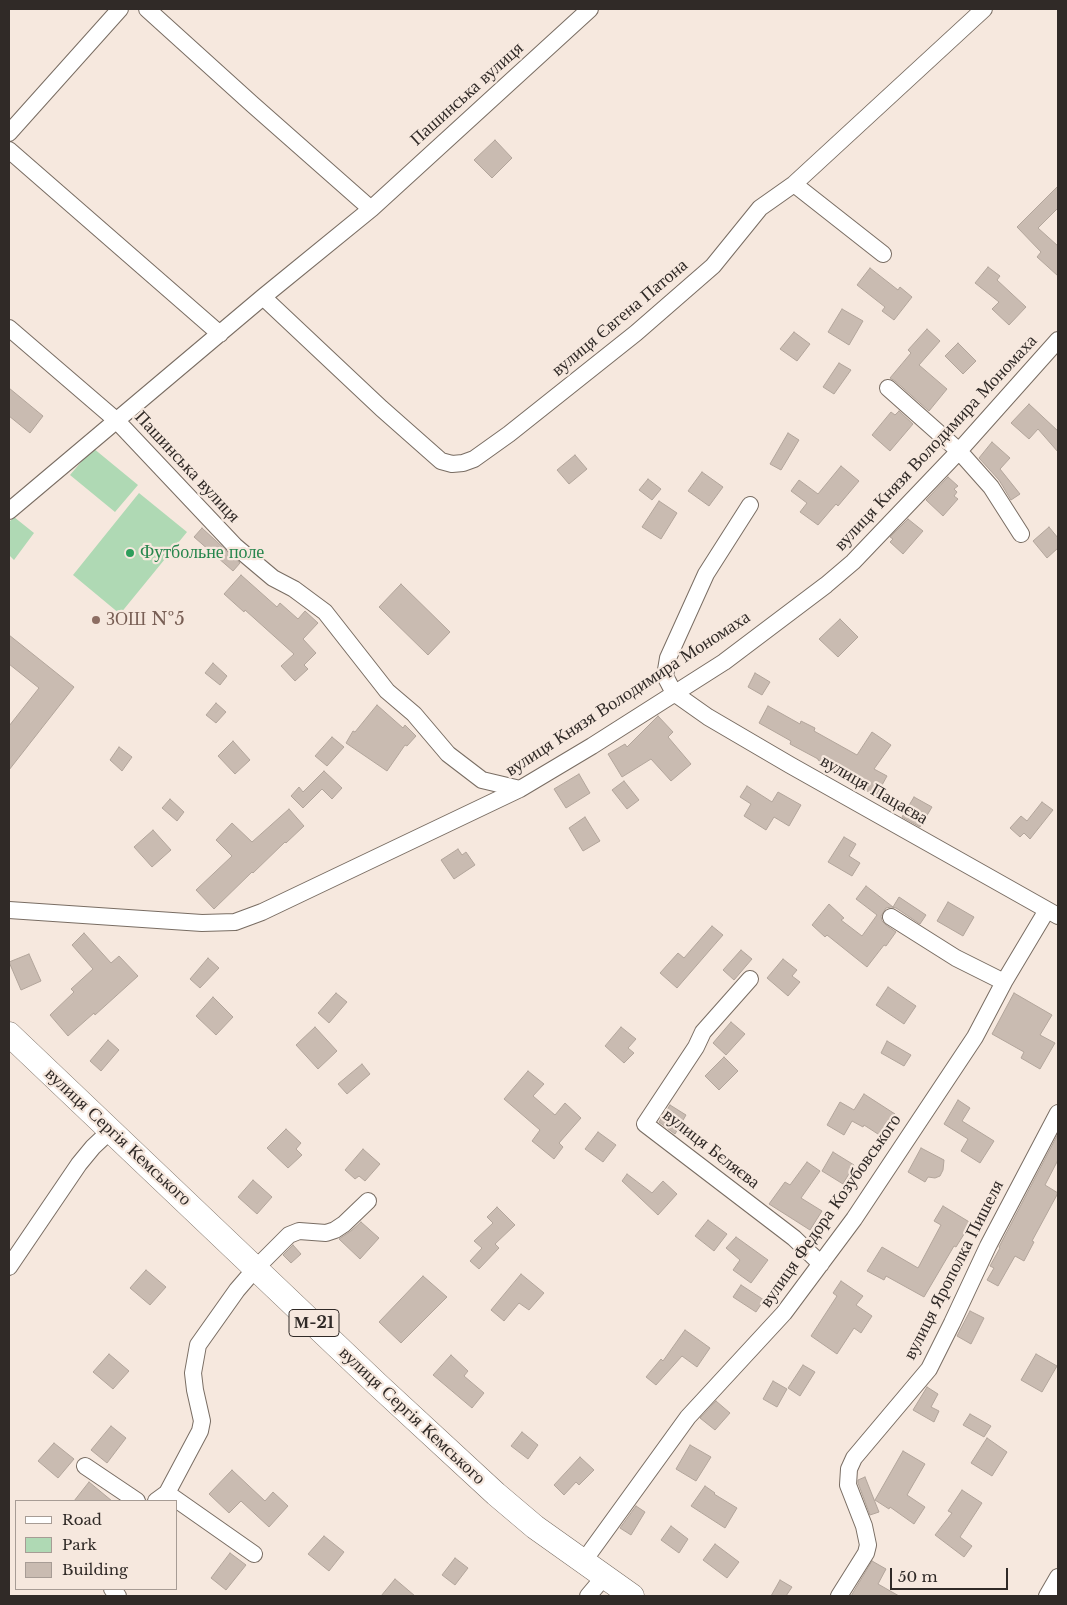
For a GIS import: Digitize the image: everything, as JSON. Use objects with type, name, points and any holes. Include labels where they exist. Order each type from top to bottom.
[{"type":"highway","name":"вулиця Сергія Кемського","points":[[9,1034],[378,1385],[496,1494],[535,1527],[632,1596]]},
{"type":"street","points":[[9,133],[120,9]]},
{"type":"street","points":[[147,9],[371,209]]},
{"type":"street","name":"Пашинська вулиця","points":[[9,511],[263,297],[371,209],[590,9]]},
{"type":"street","name":"вулиця Євгена Патона","points":[[263,297],[429,451],[441,461],[463,464],[474,459],[509,434],[636,333],[713,266],[760,208],[794,184],[984,9]]},
{"type":"street","points":[[9,150],[220,334]]},
{"type":"street","points":[[794,184],[883,254]]},
{"type":"street","points":[[9,328],[116,420]]},
{"type":"street","name":"вулиця Князя Володимира Мономаха","points":[[9,910],[202,923],[235,922],[262,912],[520,789],[592,746],[724,662],[826,585],[853,562],[959,451],[1058,340]]},
{"type":"street","points":[[888,388],[959,451],[990,488],[1021,534]]},
{"type":"street","name":"Пашинська вулиця","points":[[116,420],[235,546],[273,578],[294,589],[325,612],[387,691],[414,714],[448,754],[482,780],[520,789]]},
{"type":"street","points":[[674,693],[665,676],[668,658],[706,574],[750,505]]},
{"type":"street","name":"вулиця Пацаєва","points":[[674,693],[708,717],[790,765],[1053,913]]},
{"type":"street","name":"вулиця Федора Козубовського","points":[[583,1562],[688,1417],[784,1313],[854,1219],[975,1037],[1004,982],[1053,913]]},
{"type":"street","points":[[891,917],[956,958],[1004,982]]},
{"type":"street","name":"вулиця Бєляєва","points":[[750,978],[703,1032],[696,1047],[645,1124],[794,1238],[821,1264]]},
{"type":"street","name":"вулиця Ярополка Пишеля","points":[[840,1596],[866,1553],[868,1545],[864,1526],[848,1485],[847,1477],[851,1464],[929,1369],[988,1246],[1058,1113]]},
{"type":"street","points":[[9,1267],[79,1164],[110,1131]]},
{"type":"street","points":[[162,1497],[200,1431],[202,1421],[193,1373],[198,1345],[237,1290],[289,1235],[299,1231],[326,1233],[335,1230],[368,1201]]},
{"type":"street","points":[[85,1466],[136,1500]]},
{"type":"street","points":[[178,1507],[254,1554]]},
{"type":"street","points":[[1047,1596],[1058,1576]]},
{"type":"street","points":[[588,1596],[604,1577]]},
{"type":"green space","points":[[93,448],[138,485],[115,512],[70,475]]},
{"type":"green space","name":"Футбольне поле","points":[[139,493],[187,532],[120,614],[73,575]]},
{"type":"green space","points":[[14,517],[34,533],[14,560],[9,555],[9,522]]},
{"type":"building","points":[[495,140],[512,158],[492,178],[474,160]]},
{"type":"building","points":[[1058,186],[1058,208],[1038,228],[1058,246],[1058,276],[1037,257],[1041,252],[1017,227]]},
{"type":"building","points":[[988,267],[1000,276],[997,280],[1026,307],[1009,325],[992,309],[999,302],[975,283]]},
{"type":"building","points":[[870,268],[898,290],[900,287],[912,297],[894,320],[882,311],[885,307],[857,285]]},
{"type":"building","points":[[842,309],[863,321],[849,345],[828,332]]},
{"type":"building","points":[[927,329],[940,341],[919,365],[947,389],[929,411],[890,378],[911,353],[908,350]]},
{"type":"building","points":[[794,332],[810,344],[797,361],[780,349]]},
{"type":"building","points":[[958,343],[976,361],[963,374],[945,356]]},
{"type":"building","points":[[839,363],[851,370],[834,394],[823,387]]},
{"type":"building","points":[[9,388],[43,416],[30,433],[9,416]]},
{"type":"building","points":[[1029,404],[1058,431],[1058,452],[1038,429],[1029,439],[1011,423]]},
{"type":"building","points":[[899,411],[913,424],[890,451],[872,435],[891,412],[895,415]]},
{"type":"building","points":[[788,433],[799,440],[781,470],[770,464]]},
{"type":"building","points":[[992,442],[1010,458],[1000,469],[1020,494],[1011,500],[999,480],[979,458]]},
{"type":"building","points":[[575,455],[587,469],[569,484],[557,470]]},
{"type":"building","points":[[841,466],[859,481],[838,506],[836,504],[818,525],[800,512],[807,503],[791,491],[799,480],[818,494]]},
{"type":"building","points":[[702,472],[723,487],[709,506],[688,491]]},
{"type":"building","points":[[948,477],[958,486],[954,489],[957,492],[954,496],[958,499],[943,516],[926,500]]},
{"type":"building","points":[[648,479],[661,489],[652,500],[639,490]]},
{"type":"building","points":[[659,501],[677,513],[661,539],[642,527]]},
{"type":"building","points":[[908,519],[923,531],[903,554],[890,542],[893,539],[890,537]]},
{"type":"building","points":[[1049,527],[1058,538],[1058,548],[1047,558],[1033,541]]},
{"type":"building","points":[[202,528],[240,563],[233,571],[194,537]]},
{"type":"building","points":[[241,575],[277,607],[280,603],[298,619],[305,611],[318,623],[303,639],[316,653],[304,665],[308,669],[295,681],[281,666],[294,654],[245,610],[244,612],[224,594]]},
{"type":"building","points":[[401,584],[450,632],[428,655],[379,607]]},
{"type":"building","points":[[840,619],[858,637],[838,657],[819,639]]},
{"type":"building","points":[[9,635],[74,687],[9,770],[9,726],[39,688],[9,664]]},
{"type":"building","points":[[213,663],[227,676],[220,685],[205,673]]},
{"type":"building","points":[[755,673],[770,682],[762,695],[748,687]]},
{"type":"building","points":[[216,703],[226,712],[216,723],[206,715]]},
{"type":"building","points":[[377,705],[403,728],[405,725],[416,736],[407,746],[405,745],[387,771],[346,743],[353,731],[355,732]]},
{"type":"building","points":[[768,706],[800,724],[801,721],[815,728],[814,731],[857,755],[872,732],[891,745],[874,769],[887,776],[876,796],[818,759],[790,744],[791,741],[759,723]]},
{"type":"building","points":[[658,716],[673,732],[668,737],[691,764],[671,781],[651,759],[622,777],[608,754],[625,744],[627,747]]},
{"type":"building","points":[[332,737],[344,747],[327,766],[315,756]]},
{"type":"building","points":[[233,741],[250,760],[235,774],[218,756]]},
{"type":"building","points":[[119,747],[132,757],[122,771],[110,760]]},
{"type":"building","points":[[324,771],[342,788],[332,799],[322,789],[303,808],[291,796],[299,787],[303,792]]},
{"type":"building","points":[[579,774],[590,793],[566,808],[554,789]]},
{"type":"building","points":[[624,781],[639,800],[627,809],[612,790]]},
{"type":"building","points":[[747,786],[772,802],[778,792],[801,805],[789,826],[774,817],[766,830],[744,816],[751,804],[740,797]]},
{"type":"building","points":[[914,797],[932,807],[920,827],[902,817]]},
{"type":"building","points":[[170,799],[184,812],[177,821],[162,808]]},
{"type":"building","points":[[1042,802],[1053,810],[1030,839],[1024,833],[1020,837],[1010,828],[1021,816],[1027,821]]},
{"type":"building","points":[[289,809],[304,826],[214,909],[196,890],[232,856],[216,840],[232,823],[252,842]]},
{"type":"building","points":[[585,817],[600,841],[583,851],[569,828]]},
{"type":"building","points":[[153,830],[171,850],[152,867],[134,847]]},
{"type":"building","points":[[844,837],[856,844],[849,856],[860,863],[852,876],[828,862]]},
{"type":"building","points":[[458,849],[462,855],[466,852],[475,865],[454,879],[441,860]]},
{"type":"building","points":[[866,886],[893,907],[899,897],[926,915],[920,924],[896,908],[886,908],[881,916],[882,921],[896,932],[867,967],[827,935],[825,937],[812,925],[829,904],[844,918],[841,920],[862,936],[877,915],[856,899]]},
{"type":"building","points":[[948,902],[974,917],[963,936],[937,921]]},
{"type":"building","points":[[712,926],[723,935],[677,988],[660,973],[678,953],[684,958]]},
{"type":"building","points":[[84,933],[111,963],[119,956],[138,976],[95,1015],[94,1013],[68,1036],[50,1015],[74,992],[71,989],[93,969],[72,945]]},
{"type":"building","points":[[741,950],[752,959],[734,980],[723,970]]},
{"type":"building","points":[[29,954],[41,981],[21,990],[9,962]]},
{"type":"building","points":[[208,958],[219,968],[200,988],[190,979]]},
{"type":"building","points":[[783,959],[797,970],[792,976],[800,982],[788,996],[767,978]]},
{"type":"building","points":[[888,987],[916,1006],[904,1024],[876,1005]]},
{"type":"building","points":[[336,993],[347,1002],[329,1023],[318,1013]]},
{"type":"building","points":[[1014,993],[1052,1015],[1040,1035],[1055,1043],[1040,1069],[1021,1058],[1024,1052],[992,1034]]},
{"type":"building","points":[[213,997],[233,1017],[216,1035],[196,1016]]},
{"type":"building","points":[[731,1022],[745,1034],[726,1055],[713,1043]]},
{"type":"building","points":[[315,1027],[337,1051],[318,1069],[296,1045]]},
{"type":"building","points":[[621,1027],[636,1039],[628,1048],[634,1053],[624,1063],[605,1046]]},
{"type":"building","points":[[108,1040],[119,1050],[101,1071],[90,1061]]},
{"type":"building","points":[[887,1041],[911,1055],[904,1066],[881,1053]]},
{"type":"building","points":[[724,1057],[738,1071],[719,1090],[705,1076]]},
{"type":"building","points":[[362,1064],[370,1074],[347,1094],[338,1084]]},
{"type":"building","points":[[528,1071],[544,1084],[533,1096],[555,1115],[565,1103],[581,1118],[559,1143],[563,1147],[554,1159],[532,1141],[540,1130],[504,1099]]},
{"type":"building","points":[[864,1094],[895,1114],[881,1136],[864,1125],[863,1127],[852,1121],[844,1135],[827,1125],[840,1102],[854,1110]]},
{"type":"building","points":[[958,1100],[970,1108],[962,1121],[994,1141],[980,1163],[961,1151],[968,1139],[944,1124]]},
{"type":"building","points":[[670,1105],[686,1115],[675,1134],[659,1122]]},
{"type":"building","points":[[286,1129],[301,1143],[296,1149],[302,1155],[288,1168],[267,1148]]},
{"type":"building","points":[[598,1132],[616,1145],[603,1162],[585,1149]]},
{"type":"building","points":[[1058,1134],[1058,1160],[1045,1185],[1058,1193],[1032,1241],[1034,1242],[1024,1261],[1015,1256],[998,1286],[987,1280],[994,1268],[990,1266]]},
{"type":"building","points":[[921,1148],[944,1160],[940,1176],[935,1178],[928,1177],[925,1182],[908,1172]]},
{"type":"building","points":[[363,1149],[380,1164],[365,1181],[359,1176],[355,1179],[345,1170]]},
{"type":"building","points":[[833,1152],[854,1165],[843,1184],[822,1171]]},
{"type":"building","points":[[807,1162],[820,1171],[801,1198],[822,1211],[810,1230],[769,1204],[785,1182],[790,1185]]},
{"type":"building","points":[[627,1174],[652,1193],[663,1181],[677,1194],[658,1215],[622,1181]]},
{"type":"building","points":[[253,1180],[272,1197],[257,1214],[238,1197]]},
{"type":"building","points":[[943,1206],[971,1223],[956,1247],[954,1246],[924,1297],[886,1276],[884,1280],[867,1271],[882,1247],[918,1268],[941,1225],[934,1221]]},
{"type":"building","points":[[497,1207],[515,1225],[495,1244],[499,1248],[479,1269],[470,1261],[482,1248],[474,1241],[493,1223],[487,1217]]},
{"type":"building","points":[[708,1220],[727,1234],[714,1251],[695,1236]]},
{"type":"building","points":[[361,1222],[379,1238],[360,1259],[339,1239]]},
{"type":"building","points":[[736,1237],[768,1260],[751,1283],[733,1270],[740,1260],[726,1248]]},
{"type":"building","points":[[293,1245],[301,1254],[291,1263],[283,1255]]},
{"type":"building","points":[[146,1270],[166,1287],[150,1305],[130,1288]]},
{"type":"building","points":[[521,1274],[544,1293],[529,1310],[519,1303],[504,1321],[491,1310]]},
{"type":"building","points":[[423,1276],[447,1297],[401,1343],[379,1322]]},
{"type":"building","points":[[841,1281],[863,1296],[856,1305],[872,1316],[861,1333],[854,1328],[837,1354],[811,1336],[837,1296],[833,1293]]},
{"type":"building","points":[[741,1285],[764,1300],[756,1312],[733,1297]]},
{"type":"building","points":[[970,1311],[984,1318],[971,1344],[957,1336]]},
{"type":"building","points":[[685,1330],[710,1348],[697,1367],[682,1356],[656,1385],[646,1377],[661,1359],[663,1361]]},
{"type":"building","points":[[109,1354],[129,1371],[113,1389],[93,1372]]},
{"type":"building","points":[[1036,1354],[1057,1366],[1042,1392],[1021,1380]]},
{"type":"building","points":[[451,1355],[468,1371],[464,1376],[484,1393],[472,1408],[433,1375]]},
{"type":"building","points":[[803,1365],[815,1372],[800,1396],[788,1388]]},
{"type":"building","points":[[773,1381],[787,1389],[777,1407],[763,1399]]},
{"type":"building","points":[[927,1387],[938,1394],[931,1407],[939,1411],[934,1422],[913,1410]]},
{"type":"building","points":[[716,1401],[730,1413],[715,1430],[700,1418]]},
{"type":"building","points":[[970,1414],[991,1426],[984,1437],[963,1425]]},
{"type":"building","points":[[111,1426],[126,1438],[107,1463],[91,1450]]},
{"type":"building","points":[[522,1432],[538,1445],[528,1459],[511,1446]]},
{"type":"building","points":[[987,1438],[1007,1452],[992,1476],[971,1463]]},
{"type":"building","points":[[54,1443],[74,1459],[58,1478],[38,1461]]},
{"type":"building","points":[[690,1445],[711,1457],[696,1481],[676,1469]]},
{"type":"building","points":[[903,1451],[925,1464],[907,1495],[925,1507],[914,1524],[890,1507],[889,1509],[875,1500]]},
{"type":"building","points":[[580,1457],[594,1470],[579,1485],[576,1482],[564,1495],[554,1485]]},
{"type":"building","points":[[232,1470],[265,1501],[273,1492],[288,1506],[269,1527],[241,1501],[229,1513],[209,1494]]},
{"type":"building","points":[[865,1477],[879,1512],[870,1515],[858,1483],[858,1480]]},
{"type":"building","points":[[89,1482],[111,1500],[75,1500]]},
{"type":"building","points":[[705,1486],[737,1508],[725,1528],[691,1506]]},
{"type":"building","points":[[962,1490],[982,1503],[960,1537],[972,1546],[964,1557],[935,1535],[952,1513],[948,1511]]},
{"type":"building","points":[[636,1506],[645,1512],[631,1535],[620,1528]]},
{"type":"building","points":[[671,1526],[688,1539],[679,1553],[661,1540]]},
{"type":"building","points":[[324,1536],[344,1552],[329,1571],[308,1554]]},
{"type":"building","points":[[715,1544],[739,1562],[727,1578],[703,1560]]},
{"type":"building","points":[[230,1553],[246,1565],[226,1590],[211,1578]]},
{"type":"building","points":[[455,1558],[468,1568],[455,1585],[442,1575]]},
{"type":"building","points":[[872,1561],[886,1569],[878,1584],[899,1596],[851,1596]]},
{"type":"building","points":[[395,1579],[415,1596],[381,1596]]},
{"type":"building","points":[[780,1580],[792,1587],[786,1596],[771,1596]]},
{"type":"place","name":"Футбольне поле","points":[[130,553]]},
{"type":"place","name":"ЗОШ №5","points":[[96,620]]}]
